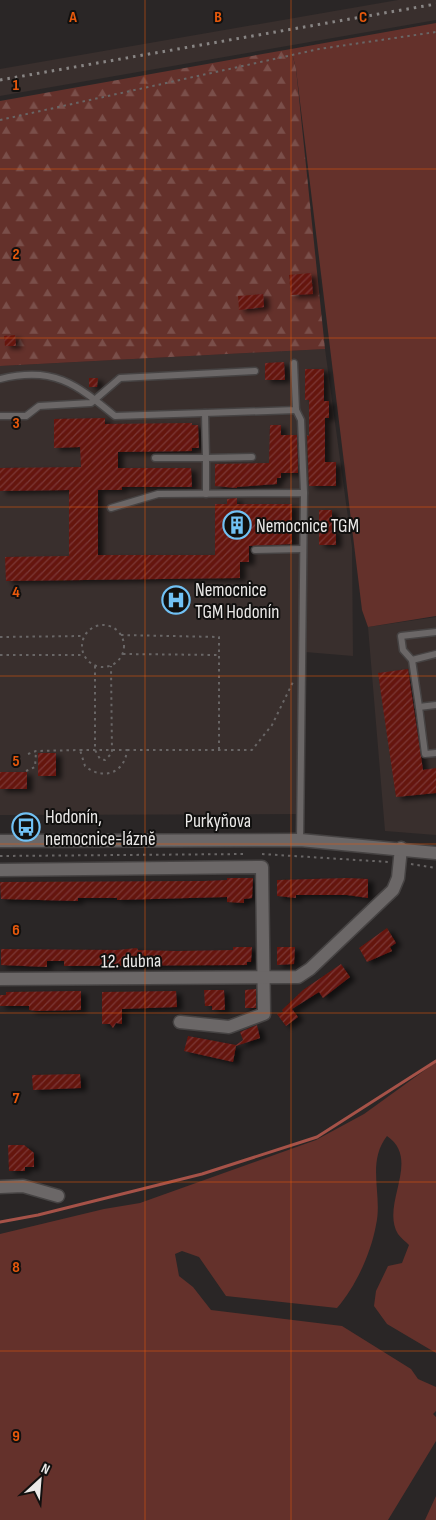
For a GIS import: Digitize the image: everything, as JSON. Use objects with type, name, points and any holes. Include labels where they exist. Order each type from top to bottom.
[{"type":"street","name":"Purkyňova","points":[[0,841],[300,840],[401,848],[436,853]]},
{"type":"street","name":"12. dubna","points":[[0,979],[298,977],[310,969],[392,890],[398,878],[401,848]]},
{"type":"street","points":[[0,870],[262,867],[264,1014],[230,1027],[180,1022]]},
{"type":"street","points":[[0,1187],[23,1186],[58,1196]]},
{"type":"lane","points":[[294,363],[296,410],[301,420],[304,494],[300,840]]},
{"type":"lane","points":[[0,416],[26,416],[40,406],[91,403],[120,378],[255,371]]},
{"type":"lane","points":[[0,379],[21,374],[56,376],[95,400],[115,416],[296,410]]},
{"type":"lane","points":[[205,413],[206,494]]},
{"type":"lane","points":[[155,458],[252,457]]},
{"type":"lane","points":[[111,508],[158,494],[304,494]]},
{"type":"lane","points":[[255,550],[302,549]]},
{"type":"lane","points":[[436,632],[401,636],[403,650],[412,660],[425,754],[436,753]]},
{"type":"lane","points":[[412,660],[436,654]]},
{"type":"lane","points":[[419,707],[436,704]]},
{"type":"path","points":[[0,120],[319,49],[436,32]]},
{"type":"path","points":[[103,624],[116,628],[121,634],[125,646],[123,654],[116,664],[111,666],[95,666],[84,655],[82,642],[84,636],[89,629],[103,624]]},
{"type":"path","points":[[121,634],[219,636],[219,750]]},
{"type":"path","points":[[0,637],[84,636]]},
{"type":"path","points":[[123,654],[219,655]]},
{"type":"path","points":[[0,655],[84,655]]},
{"type":"path","points":[[95,666],[96,750],[97,756],[105,760],[109,758],[112,750],[111,666]]},
{"type":"path","points":[[28,754],[36,750],[252,750],[272,726],[294,679]]},
{"type":"path","points":[[26,771],[35,767],[36,750]]},
{"type":"path","points":[[80,750],[85,766],[99,774],[107,775],[120,768],[124,762],[127,750]]},
{"type":"shaded area","points":[[398,0],[436,0],[436,20],[0,96],[0,69]]},
{"type":"shaded area","name":"Nemocnice TGM Hodonín","points":[[325,349],[352,547],[353,656],[305,652],[304,814],[0,815],[0,366]]},
{"type":"shaded area","points":[[436,617],[436,835],[385,831],[368,627]]},
{"type":"green space","points":[[436,23],[436,616],[368,627],[362,610],[296,69],[291,49]]},
{"type":"green space","points":[[291,49],[296,69],[325,349],[0,366],[0,101]]},
{"type":"green space","points":[[436,1062],[436,1353],[387,1324],[374,1306],[376,1291],[388,1266],[402,1263],[409,1245],[398,1234],[394,1222],[401,1157],[397,1146],[387,1136],[377,1157],[378,1214],[374,1236],[356,1279],[337,1308],[226,1296],[199,1257],[182,1251],[175,1254],[179,1276],[193,1287],[211,1310],[342,1326],[411,1369],[418,1379],[436,1387],[436,1411],[433,1414],[436,1417],[436,1441],[388,1520],[0,1520],[0,1234],[104,1209],[140,1203],[316,1140],[364,1114]]},
{"type":"green space","points":[[436,1496],[436,1520],[425,1520]]},
{"type":"building","points":[[311,273],[313,294],[291,295],[289,275]]},
{"type":"building","points":[[263,294],[264,307],[239,310],[238,296]]},
{"type":"building","points":[[15,335],[16,346],[5,346],[4,336]]},
{"type":"building","points":[[284,362],[285,380],[265,380],[265,363]]},
{"type":"building","points":[[305,369],[324,369],[324,401],[329,401],[329,418],[325,418],[325,462],[336,462],[336,486],[309,486],[307,435],[309,436],[309,400],[305,400]]},
{"type":"building","points":[[89,378],[98,378],[97,387],[89,387]]},
{"type":"building","name":"Nemocnice TGM","points":[[105,418],[105,424],[192,423],[192,425],[198,425],[199,448],[192,448],[192,451],[118,452],[118,468],[191,468],[192,487],[122,487],[122,490],[98,490],[98,555],[215,555],[215,504],[227,504],[227,499],[237,498],[237,504],[292,504],[292,544],[249,546],[249,562],[240,562],[240,578],[6,581],[5,557],[69,556],[69,490],[0,491],[0,468],[81,467],[80,447],[54,448],[54,419]]},
{"type":"building","points":[[270,425],[281,425],[281,435],[297,435],[298,473],[281,473],[281,478],[277,478],[277,484],[237,488],[215,486],[215,464],[269,463]]},
{"type":"building","points":[[319,510],[332,510],[332,530],[336,530],[336,545],[319,545]]},
{"type":"building","points":[[408,669],[423,770],[436,768],[436,793],[396,797],[378,673]]},
{"type":"building","points":[[38,753],[56,753],[56,776],[38,776]]},
{"type":"building","points":[[0,772],[27,772],[27,789],[0,789]]},
{"type":"building","points":[[227,878],[253,878],[252,898],[244,899],[244,903],[227,902],[227,897],[117,900],[117,898],[78,898],[78,901],[1,899],[0,882],[204,881],[227,880]]},
{"type":"building","points":[[368,879],[368,898],[347,895],[296,895],[296,898],[277,896],[277,880]]},
{"type":"building","points":[[387,928],[396,943],[390,947],[392,951],[367,962],[359,948]]},
{"type":"building","points":[[233,947],[252,947],[251,962],[247,962],[247,965],[64,966],[64,961],[47,961],[47,967],[1,965],[1,949],[117,950],[137,948],[138,950],[177,951],[233,950]]},
{"type":"building","points":[[277,947],[295,947],[294,964],[277,965]]},
{"type":"building","points":[[341,964],[350,977],[323,998],[319,992],[292,1009],[298,1017],[286,1026],[277,1014],[283,1012],[282,1010],[303,990]]},
{"type":"building","points":[[256,989],[256,1008],[245,1008],[245,990]]},
{"type":"building","points":[[204,990],[224,990],[225,1010],[212,1010],[212,1006],[205,1006]]},
{"type":"building","points":[[81,991],[81,1010],[36,1011],[29,1010],[29,1006],[0,1006],[0,995],[6,995],[6,992]]},
{"type":"building","points":[[176,991],[177,1007],[122,1009],[122,1024],[116,1023],[113,1028],[110,1024],[102,1024],[102,992]]},
{"type":"building","points":[[257,1025],[260,1038],[236,1046],[233,1062],[184,1051],[188,1036],[236,1045],[243,1040],[240,1032]]},
{"type":"building","points":[[80,1074],[81,1088],[33,1090],[32,1075]]},
{"type":"building","points":[[8,1145],[24,1145],[34,1153],[34,1167],[25,1167],[25,1171],[9,1171]]},
{"type":"waterway","points":[[0,1222],[38,1215],[202,1174],[317,1137],[436,1061]]},
{"type":"railway","points":[[0,80],[436,4]]},
{"type":"place","name":"Nemocnice TGM","points":[[237,525]]},
{"type":"place","name":"Nemocnice TGM Hodonín","points":[[176,600]]},
{"type":"place","name":"Hodonín, nemocnice-lázně","points":[[26,827]]}]
